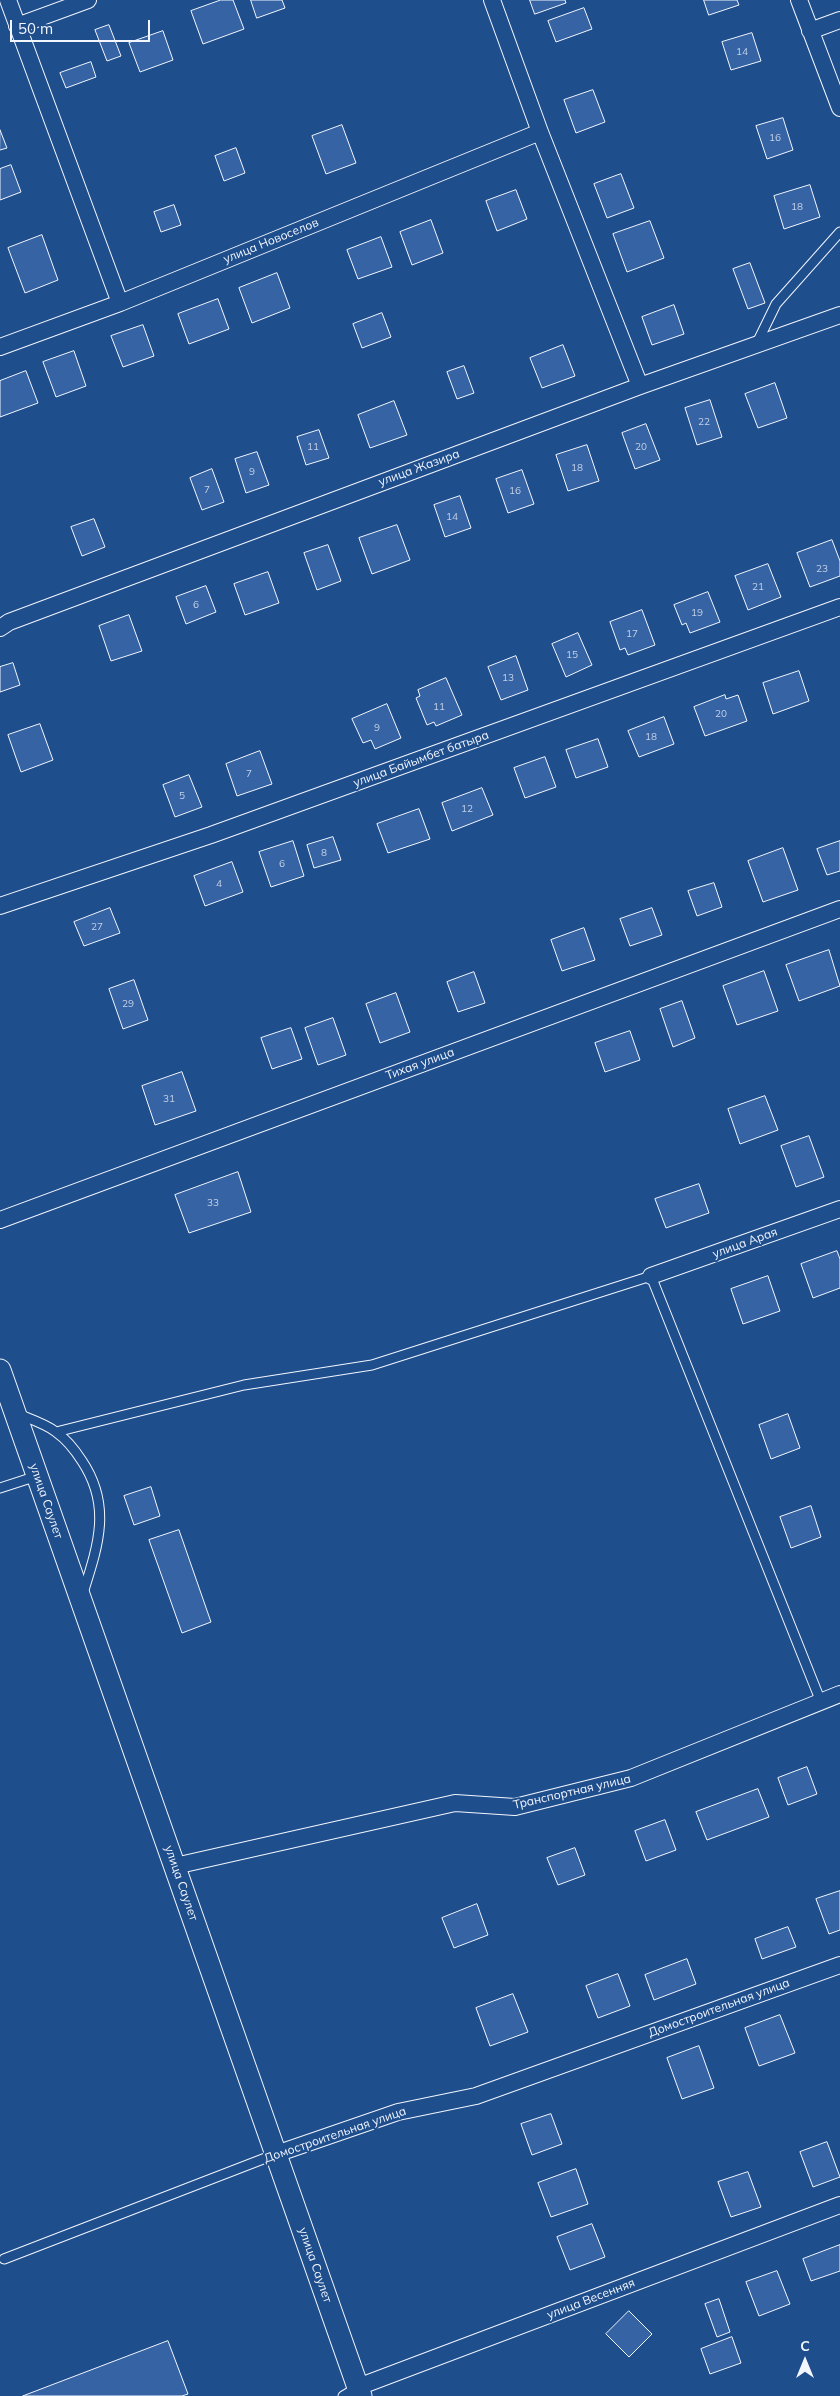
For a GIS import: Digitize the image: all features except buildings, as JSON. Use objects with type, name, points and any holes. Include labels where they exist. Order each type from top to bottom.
[{"type":"street","points":[[8,0],[120,303]]},
{"type":"street","points":[[17,26],[88,0]]},
{"type":"street","points":[[492,0],[540,132],[640,386]]},
{"type":"street","points":[[799,0],[840,108]]},
{"type":"street","points":[[810,31],[840,20]]},
{"type":"street","name":"улица Новоселов","points":[[0,347],[120,303],[540,132]]},
{"type":"street","name":"улица Жазира","points":[[0,628],[9,622],[640,386],[840,315]]},
{"type":"street","name":"улица Байымбет батыра","points":[[0,906],[221,831],[840,607]]},
{"type":"street","name":"Тихая улица","points":[[0,1220],[840,909]]},
{"type":"street","name":"улица Арая","points":[[651,1276],[840,1209]]},
{"type":"street","name":"улица Саулет","points":[[0,1370],[276,2154],[354,2393]]},
{"type":"street","name":"Транспортная улица","points":[[175,1866],[455,1803],[515,1808],[631,1778],[840,1694]]},
{"type":"street","name":"Домостроительная улица","points":[[276,2154],[398,2112],[476,2096],[840,1965]]},
{"type":"street","name":"улица Весенняя","points":[[354,2393],[840,2205]]},
{"type":"lane","points":[[756,345],[776,304],[840,232]]},
{"type":"lane","points":[[56,1432],[244,1385],[372,1365],[651,1276],[821,1702]]},
{"type":"lane","points":[[15,1412],[56,1432],[74,1450],[88,1470],[97,1493],[101,1514],[95,1554],[81,1600]]},
{"type":"lane","points":[[0,1488],[37,1476]]},
{"type":"lane","name":"Домостроительная улица","points":[[4,2259],[276,2154]]}]
